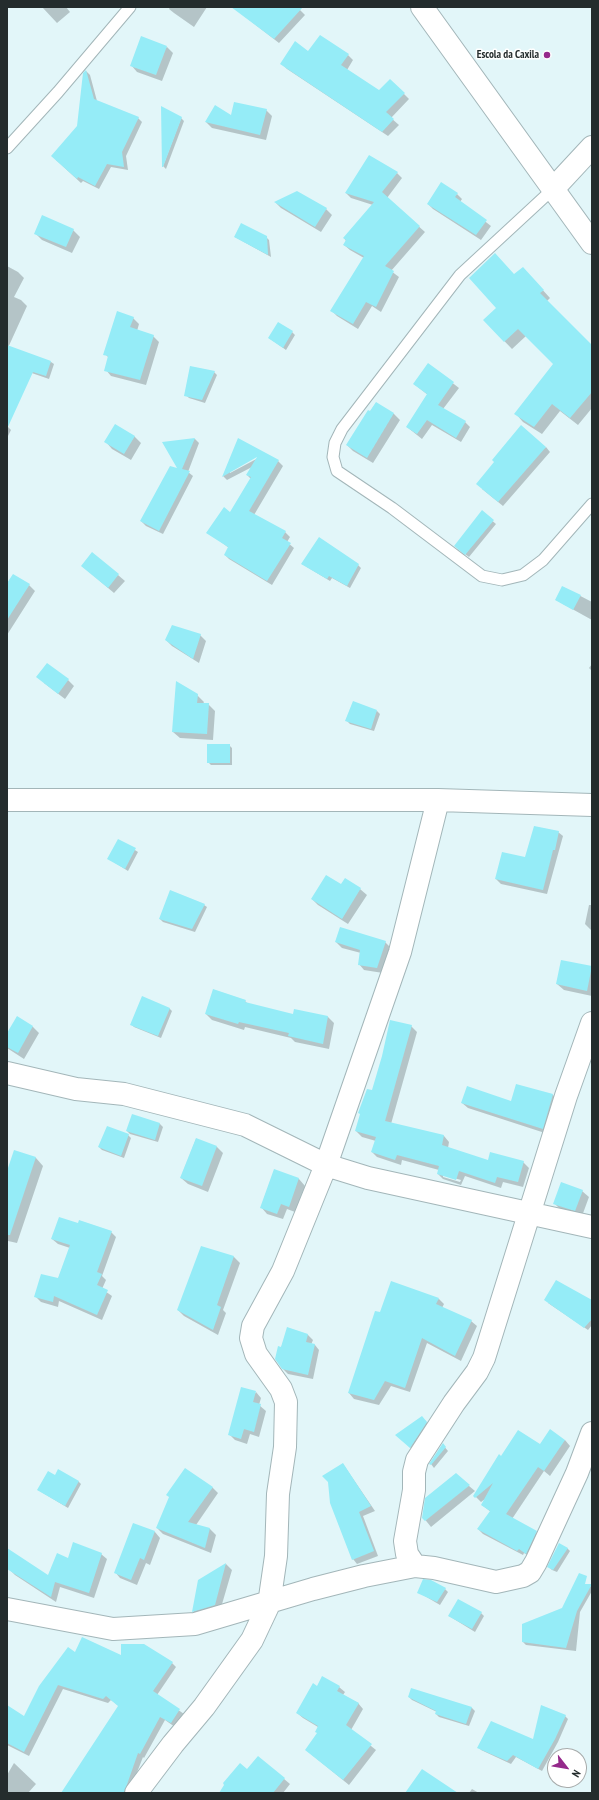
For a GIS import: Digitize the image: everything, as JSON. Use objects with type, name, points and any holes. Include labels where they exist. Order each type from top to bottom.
[{"type":"street","points":[[422,7],[592,243]]},
{"type":"street","points":[[552,189],[592,147]]},
{"type":"street","points":[[7,800],[438,800],[592,805]]},
{"type":"street","points":[[136,1793],[173,1744],[204,1707],[252,1640],[269,1604],[276,1556],[278,1494],[285,1447],[286,1402],[281,1389],[256,1354],[251,1338],[253,1326],[283,1271],[326,1165],[400,952],[438,800]]},
{"type":"street","points":[[415,1566],[407,1554],[405,1541],[414,1490],[414,1472],[417,1460],[454,1403],[477,1372],[484,1358],[566,1096],[592,1023]]},
{"type":"street","points":[[7,1074],[76,1089],[124,1094],[245,1125],[326,1165],[368,1178],[530,1212],[592,1227]]},
{"type":"street","points":[[7,1609],[114,1629],[195,1624],[269,1604],[313,1589],[364,1576],[415,1566],[434,1568],[496,1582],[523,1576],[530,1572],[577,1473],[592,1433]]},
{"type":"lane","points":[[7,148],[58,92],[130,7]]},
{"type":"lane","points":[[552,189],[460,275],[342,429],[335,443],[333,457],[337,471],[392,508],[482,576],[502,580],[523,575],[543,560],[592,504]]},
{"type":"building","points":[[231,7],[303,7],[274,39]]},
{"type":"building","points":[[320,35],[349,54],[341,65],[379,90],[390,79],[405,93],[386,112],[394,119],[382,132],[280,64],[295,41],[308,51]]},
{"type":"building","points":[[141,36],[167,46],[156,75],[130,66]]},
{"type":"building","points":[[86,70],[94,99],[139,117],[122,152],[124,167],[107,164],[95,186],[78,177],[77,179],[51,156],[77,126],[83,73]]},
{"type":"building","points":[[234,102],[267,109],[260,135],[205,122],[215,105],[231,115]]},
{"type":"building","points":[[161,106],[182,117],[163,167],[162,167]]},
{"type":"building","points":[[369,155],[398,172],[382,192],[420,226],[385,266],[394,271],[376,307],[366,302],[353,324],[330,311],[364,256],[343,245],[346,240],[343,238],[374,202],[345,193]]},
{"type":"building","points":[[441,182],[458,193],[455,197],[487,220],[476,235],[427,204]]},
{"type":"building","points":[[297,191],[327,208],[315,227],[274,202]]},
{"type":"building","points":[[42,215],[74,229],[66,247],[34,234]]},
{"type":"building","points":[[241,223],[267,236],[268,255],[234,237]]},
{"type":"building","points":[[495,253],[514,274],[523,267],[544,290],[540,293],[592,345],[592,392],[570,418],[552,404],[534,427],[514,414],[553,364],[518,329],[504,342],[483,320],[496,308],[469,278]]},
{"type":"building","points":[[117,311],[134,317],[130,327],[154,335],[140,380],[104,371],[108,356],[103,355]]},
{"type":"building","points":[[278,322],[293,331],[283,348],[268,338]]},
{"type":"building","points":[[7,345],[51,361],[46,376],[33,372],[7,429]]},
{"type":"building","points":[[428,363],[454,382],[438,405],[466,421],[456,438],[427,420],[417,434],[406,427],[427,394],[413,384]]},
{"type":"building","points":[[190,366],[215,371],[202,400],[184,396]]},
{"type":"building","points":[[376,402],[394,413],[367,458],[346,445],[368,410],[370,411]]},
{"type":"building","points":[[115,424],[135,436],[124,454],[104,442]]},
{"type":"building","points":[[521,425],[546,447],[498,502],[476,484],[494,462],[492,460]]},
{"type":"building","points":[[195,438],[182,469],[190,471],[159,531],[140,521],[170,466],[177,468],[162,442]]},
{"type":"building","points":[[238,438],[279,460],[249,511],[286,531],[282,538],[291,543],[267,581],[224,555],[228,547],[206,533],[224,507],[230,512],[251,477],[246,475],[257,457],[222,477]]},
{"type":"building","points":[[482,510],[494,520],[465,555],[454,546]]},
{"type":"building","points":[[319,537],[359,564],[347,586],[329,576],[327,579],[301,564]]},
{"type":"building","points":[[92,552],[119,574],[108,588],[81,566]]},
{"type":"building","points":[[13,574],[30,584],[7,620],[7,583]]},
{"type":"building","points":[[562,586],[581,595],[573,610],[555,600]]},
{"type":"building","points":[[172,625],[201,634],[193,659],[165,640]]},
{"type":"building","points":[[47,663],[69,679],[58,694],[36,677]]},
{"type":"building","points":[[176,681],[198,694],[197,703],[209,703],[207,734],[172,732]]},
{"type":"building","points":[[353,701],[377,710],[371,729],[345,721]]},
{"type":"building","points":[[207,744],[230,744],[230,763],[207,763]]},
{"type":"building","points":[[534,826],[559,831],[543,890],[495,879],[502,852],[525,857]]},
{"type":"building","points":[[118,839],[136,848],[125,869],[107,859]]},
{"type":"building","points":[[326,875],[341,884],[345,878],[361,888],[342,919],[311,899]]},
{"type":"building","points":[[170,890],[205,904],[192,929],[159,919]]},
{"type":"building","points":[[340,927],[386,941],[377,968],[358,965],[360,950],[335,942]]},
{"type":"building","points":[[561,960],[592,966],[587,991],[556,984]]},
{"type":"building","points":[[213,989],[246,1000],[245,1002],[293,1014],[294,1009],[328,1016],[323,1044],[288,1036],[289,1033],[239,1022],[238,1024],[205,1014]]},
{"type":"building","points":[[142,996],[170,1008],[158,1036],[130,1025]]},
{"type":"building","points":[[17,1016],[33,1026],[18,1053],[7,1047],[7,1033]]},
{"type":"building","points":[[390,1020],[412,1025],[385,1121],[444,1135],[442,1145],[488,1160],[490,1152],[524,1161],[518,1182],[497,1177],[495,1183],[459,1171],[456,1180],[437,1174],[439,1166],[397,1155],[395,1160],[371,1152],[376,1137],[355,1131],[360,1114],[358,1113],[367,1089],[372,1090],[382,1056]]},
{"type":"building","points":[[516,1084],[553,1094],[543,1129],[461,1103],[467,1086],[511,1101]]},
{"type":"building","points":[[132,1114],[160,1123],[155,1140],[126,1131]]},
{"type":"building","points":[[107,1126],[129,1134],[121,1156],[98,1147]]},
{"type":"building","points":[[196,1138],[217,1146],[202,1186],[180,1178]]},
{"type":"building","points":[[14,1150],[36,1157],[10,1235],[7,1235],[7,1171]]},
{"type":"building","points":[[274,1169],[299,1178],[289,1207],[281,1204],[277,1214],[260,1208]]},
{"type":"building","points":[[561,1182],[583,1190],[575,1211],[553,1204]]},
{"type":"building","points":[[59,1217],[78,1223],[79,1220],[112,1231],[97,1272],[102,1274],[97,1285],[108,1290],[97,1315],[54,1296],[53,1302],[34,1297],[41,1274],[58,1278],[70,1245],[51,1239]]},
{"type":"building","points":[[201,1246],[234,1256],[217,1305],[221,1307],[213,1330],[177,1310]]},
{"type":"building","points":[[556,1280],[592,1300],[592,1319],[584,1328],[544,1300]]},
{"type":"building","points":[[391,1281],[439,1298],[436,1304],[472,1320],[455,1356],[422,1338],[405,1388],[385,1381],[374,1400],[348,1393],[375,1311],[380,1312]]},
{"type":"building","points":[[287,1327],[308,1334],[306,1342],[315,1344],[308,1375],[282,1369],[275,1359],[278,1346],[281,1347]]},
{"type":"building","points":[[241,1387],[256,1391],[253,1402],[261,1404],[254,1432],[244,1429],[241,1439],[228,1435]]},
{"type":"building","points":[[422,1416],[427,1422],[410,1448],[395,1435]]},
{"type":"building","points":[[550,1429],[565,1440],[544,1471],[538,1467],[506,1514],[537,1531],[526,1554],[519,1549],[517,1551],[477,1529],[490,1511],[481,1505],[493,1483],[475,1498],[473,1496],[499,1454],[501,1456],[518,1430],[540,1444]]},
{"type":"building","points":[[443,1443],[446,1447],[431,1465],[429,1464]]},
{"type":"building","points":[[343,1463],[371,1506],[359,1512],[374,1551],[352,1560],[330,1503],[328,1482],[322,1476]]},
{"type":"building","points":[[185,1468],[213,1487],[188,1522],[210,1528],[205,1548],[156,1528],[169,1497],[166,1495]]},
{"type":"building","points":[[58,1469],[79,1481],[65,1506],[37,1490],[48,1471],[55,1475]]},
{"type":"building","points":[[456,1473],[470,1485],[425,1521],[422,1518],[425,1498]]},
{"type":"building","points":[[133,1523],[155,1531],[144,1560],[140,1558],[131,1580],[114,1573]]},
{"type":"building","points":[[73,1542],[102,1553],[89,1593],[55,1582],[51,1597],[7,1569],[7,1548],[48,1575],[57,1553],[68,1558]]},
{"type":"building","points":[[559,1543],[568,1548],[553,1570],[547,1567]]},
{"type":"building","points":[[226,1563],[215,1605],[192,1612],[198,1580]]},
{"type":"building","points":[[579,1573],[587,1576],[585,1584],[592,1584],[577,1611],[566,1648],[522,1642],[522,1624],[562,1608]]},
{"type":"building","points":[[423,1579],[431,1580],[446,1588],[437,1602],[417,1593]]},
{"type":"building","points":[[458,1599],[482,1612],[472,1629],[448,1616]]},
{"type":"building","points":[[82,1637],[121,1655],[121,1644],[144,1644],[173,1662],[153,1691],[180,1709],[171,1723],[160,1717],[140,1754],[138,1753],[124,1793],[61,1793],[118,1706],[106,1696],[103,1699],[58,1685],[24,1752],[7,1743],[7,1705],[24,1716],[39,1686],[68,1647],[75,1652]]},
{"type":"building","points":[[322,1676],[340,1686],[337,1691],[359,1703],[346,1725],[372,1744],[343,1780],[305,1750],[317,1733],[315,1732],[318,1726],[296,1713],[313,1683],[317,1686]]},
{"type":"building","points":[[411,1688],[472,1707],[466,1724],[435,1714],[436,1711],[408,1697]]},
{"type":"building","points":[[541,1705],[566,1715],[550,1748],[547,1748],[547,1753],[538,1769],[513,1755],[507,1761],[477,1748],[491,1721],[533,1739]]},
{"type":"building","points":[[258,1756],[285,1778],[273,1793],[219,1793],[224,1785],[223,1783],[240,1763],[247,1769]]},
{"type":"building","points":[[422,1769],[458,1793],[405,1793]]},
{"type":"place","name":"Escola da Caxila","points":[[547,55]]}]
